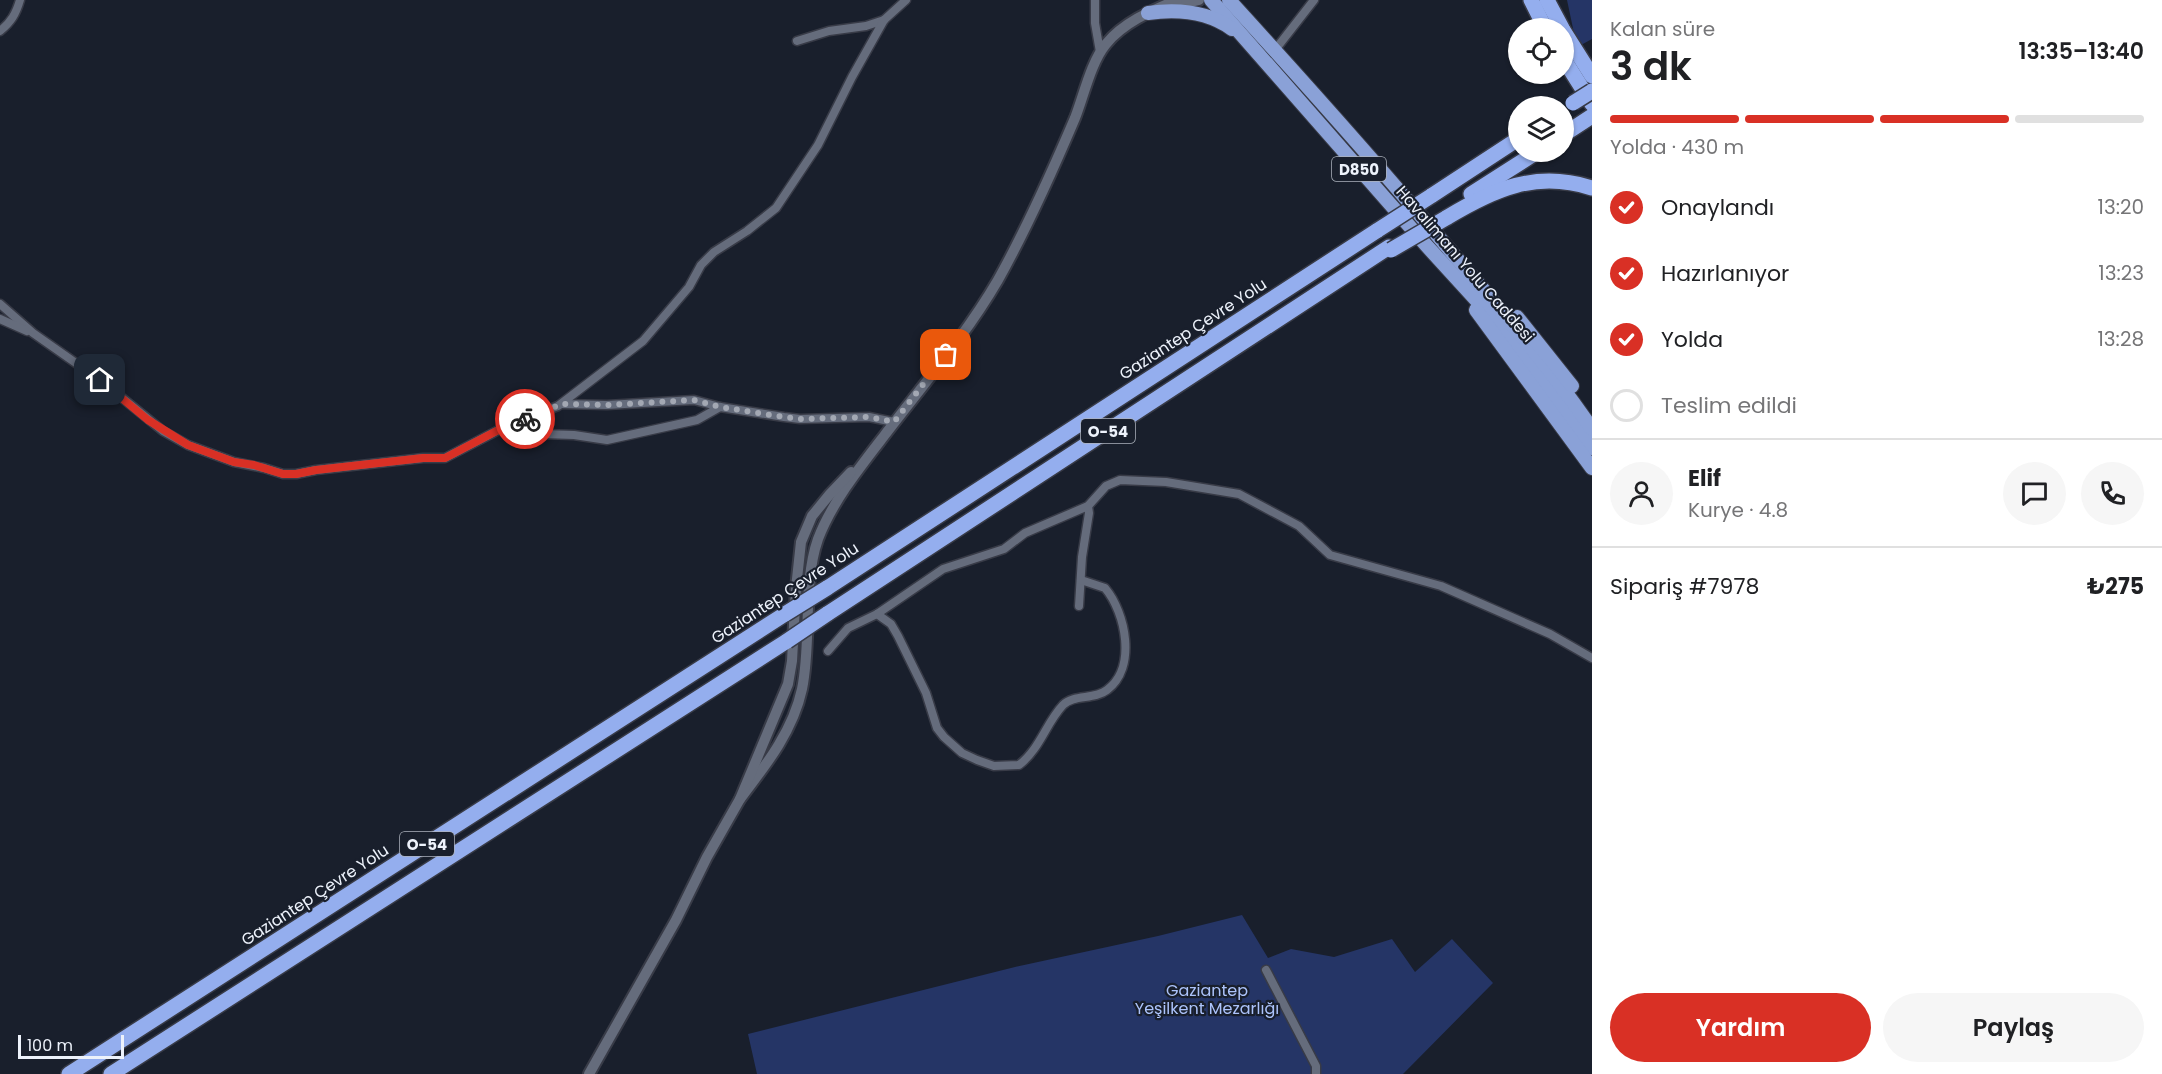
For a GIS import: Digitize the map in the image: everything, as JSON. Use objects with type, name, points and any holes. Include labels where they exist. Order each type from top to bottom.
[{"type":"highway","points":[[1148,13],[1167,0]]},
{"type":"highway","name":"Havalimanı Yolu Caddesi","points":[[1211,0],[1500,326],[1540,376],[1592,448]]},
{"type":"highway","name":"Havalimanı Yolu Caddesi","points":[[1229,0],[1347,130],[1470,274],[1524,339],[1592,429]]},
{"type":"highway","points":[[1531,0],[1540,18]]},
{"type":"highway","points":[[1547,0],[1556,18]]},
{"type":"highway","points":[[1148,13],[1168,10],[1189,12],[1219,22],[1245,38]]},
{"type":"highway","points":[[1574,48],[1592,76]]},
{"type":"highway","points":[[1574,75],[1592,104]]},
{"type":"highway","points":[[1574,103],[1592,91]]},
{"type":"highway","points":[[1574,128],[1587,119]]},
{"type":"highway","name":"Gaziantep Çevre Yolu","points":[[69,1074],[827,588],[1508,146]]},
{"type":"highway","name":"O-54","points":[[111,1074],[787,641],[1362,265],[1444,216],[1522,162]]},
{"type":"highway","points":[[1444,216],[1502,189],[1527,182],[1551,180],[1577,183],[1592,188]]},
{"type":"highway","points":[[1440,260],[1592,468]]},
{"type":"highway","points":[[1470,274],[1506,304],[1530,332],[1592,415]]},
{"type":"street","points":[[0,31],[11,22],[17,13],[20,0]]},
{"type":"street","points":[[0,304],[33,333],[100,380],[163,430],[188,445],[234,462],[254,465],[283,474],[296,474],[423,458],[445,458],[508,425],[562,404],[643,341],[689,287],[701,265],[714,252],[747,231],[776,208],[818,145],[852,76],[884,20],[906,0]]},
{"type":"street","points":[[1095,0],[1095,23],[1100,52]]},
{"type":"street","points":[[740,799],[784,736],[802,689],[813,558],[827,520],[874,448],[969,325],[998,279],[1055,164],[1100,52],[1124,26],[1177,0]]},
{"type":"street","points":[[1148,13],[1199,0]]},
{"type":"street","points":[[1275,50],[1314,0]]},
{"type":"street","points":[[797,41],[829,31],[866,26],[884,20]]},
{"type":"street","points":[[0,319],[33,333]]},
{"type":"street","points":[[562,404],[607,405],[694,400],[720,407],[800,419],[869,417],[894,422]]},
{"type":"street","points":[[508,425],[543,434],[574,435],[607,440],[698,420],[720,407]]},
{"type":"street","points":[[590,1074],[740,799],[788,684],[792,661],[801,542],[812,516],[874,448]]},
{"type":"street","points":[[828,651],[848,628],[877,614],[943,569],[1004,549],[1025,533],[1088,506],[1106,486],[1120,480],[1166,482],[1239,494],[1299,526],[1330,555],[1441,586],[1550,634],[1592,658]]},
{"type":"street","points":[[1079,606],[1088,506]]},
{"type":"street","points":[[877,614],[891,624],[898,636],[926,693],[937,728],[944,737],[962,753],[976,760],[994,766],[1019,765],[1040,742],[1061,707],[1067,702],[1095,696],[1107,690],[1123,667],[1125,641],[1122,624],[1112,598],[1105,588],[1081,579]]},
{"type":"street","points":[[1266,970],[1316,1066],[1316,1074]]},
{"type":"green space","points":[[1567,0],[1592,0],[1592,39],[1581,45],[1574,33],[1574,18],[1571,18]]},
{"type":"green space","name":"Gaziantep Yeşilkent Mezarlığı","points":[[1242,915],[1268,958],[1291,949],[1334,957],[1392,939],[1415,972],[1452,939],[1493,983],[1403,1074],[757,1074],[748,1034],[1015,967]]},
{"type":"way so far","points":[[525,419],[562,404],[607,405],[694,400],[720,407],[800,419],[869,417],[894,422],[946,355]]},
{"type":"route","points":[[100,380],[148,420],[188,445],[234,462],[254,465],[283,474],[423,458],[445,458],[508,425],[525,419]]}]
